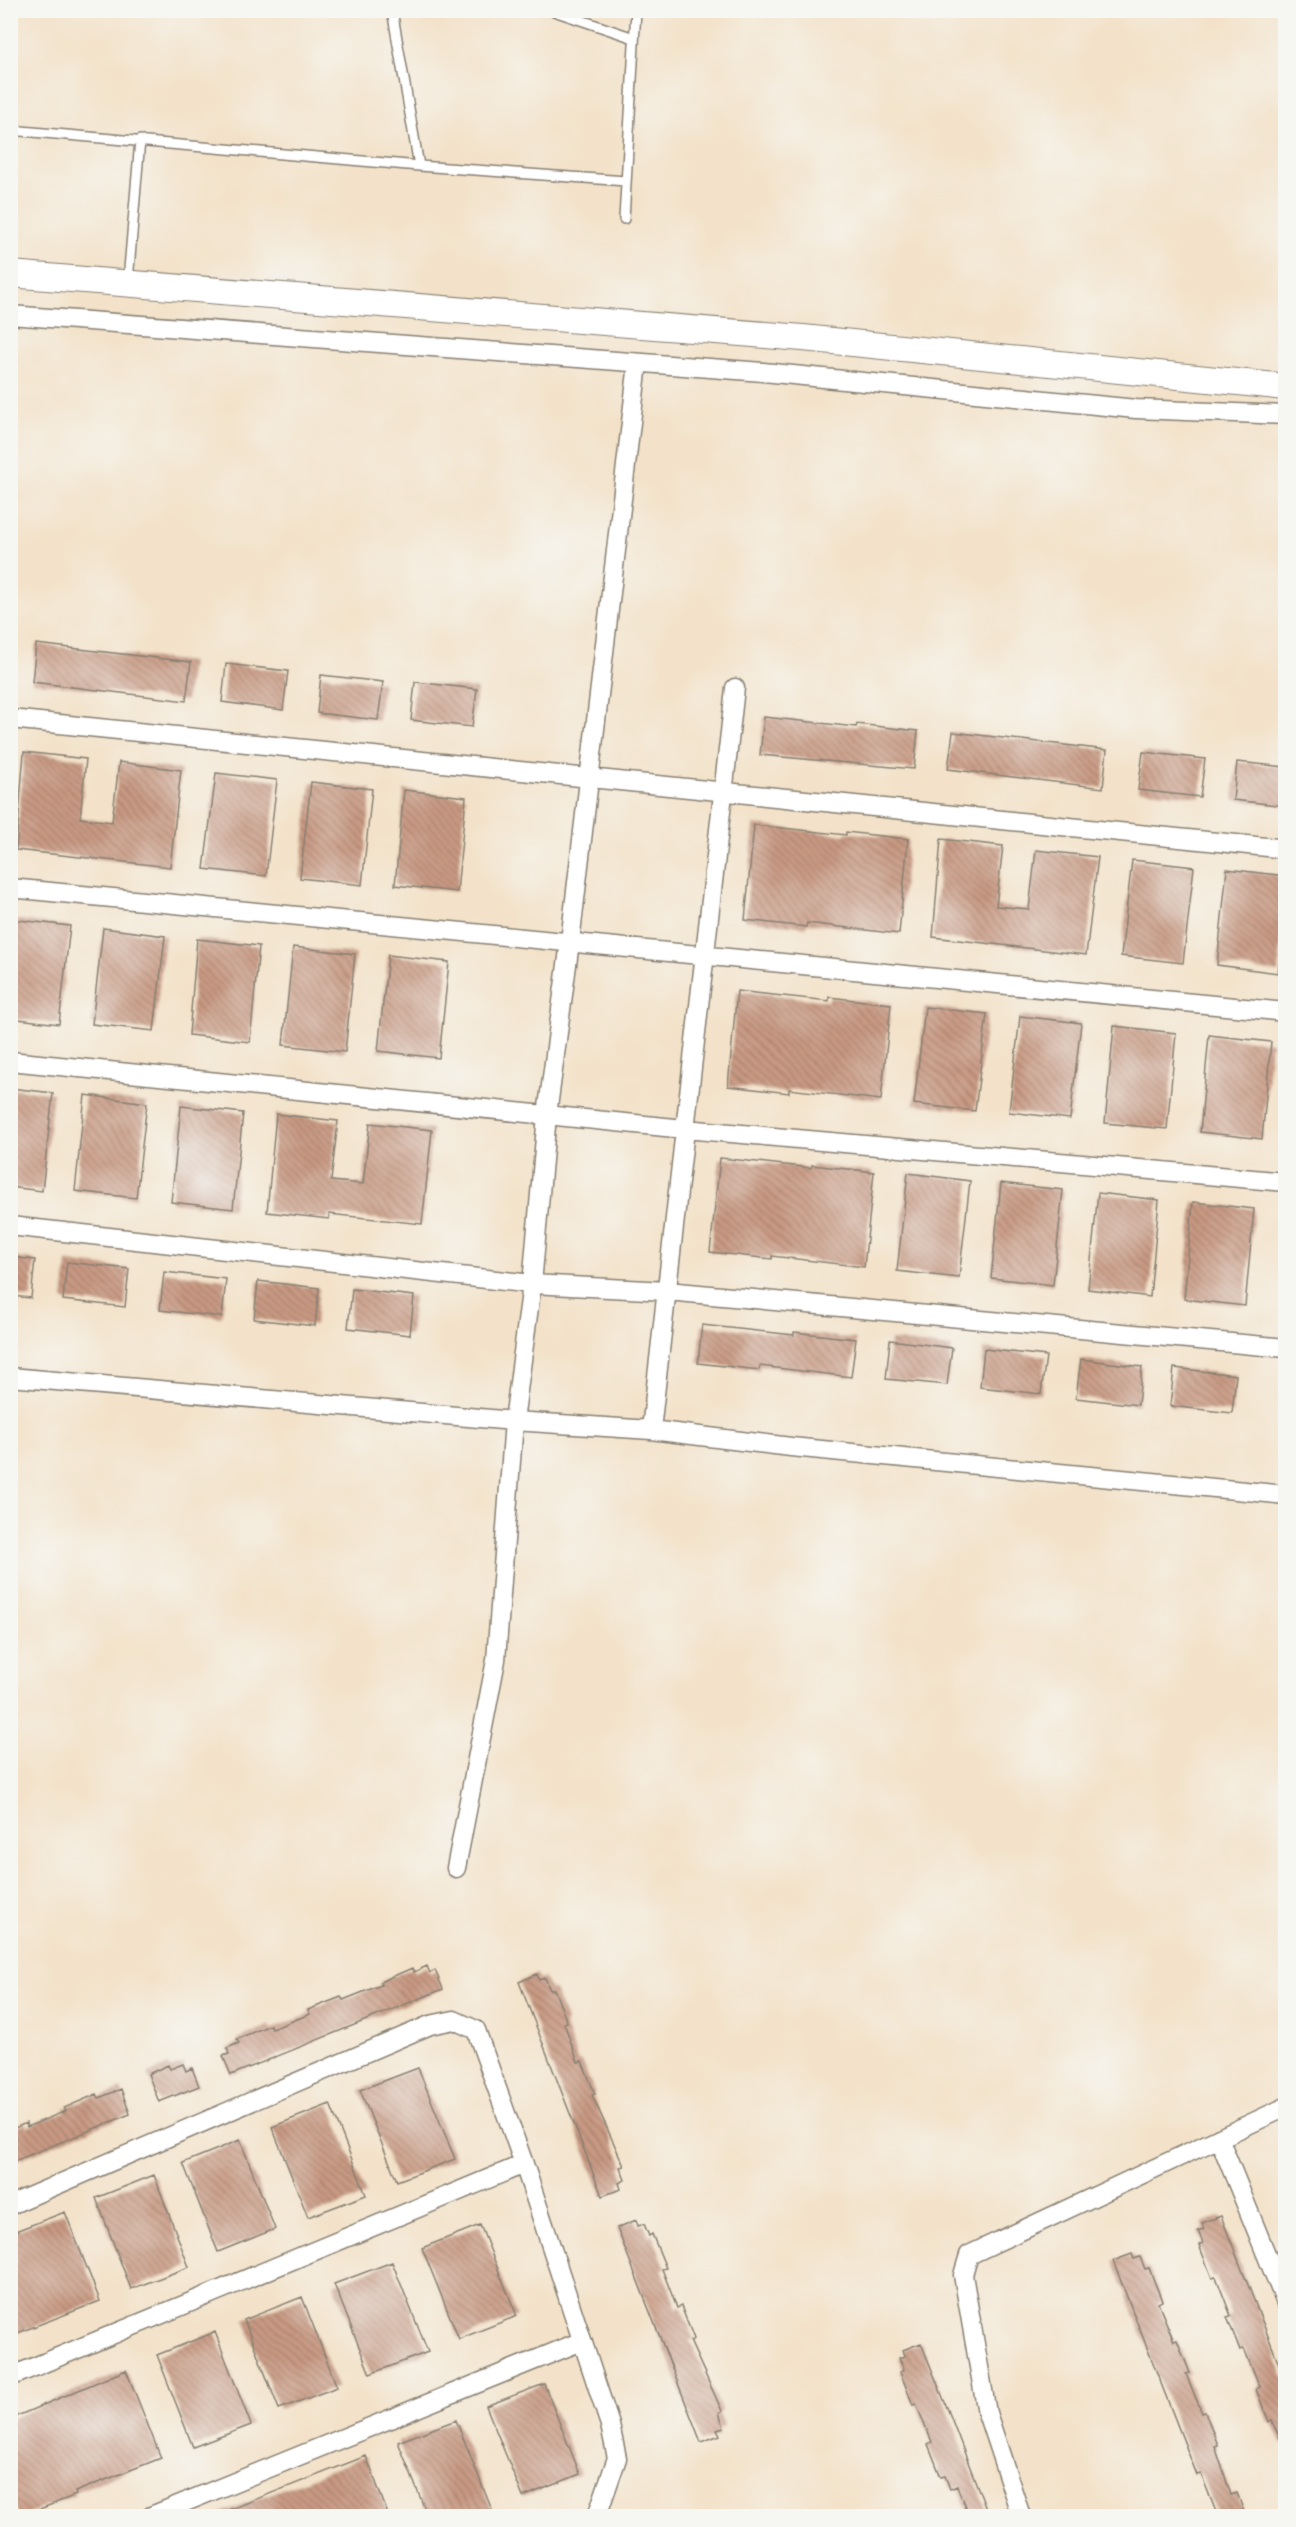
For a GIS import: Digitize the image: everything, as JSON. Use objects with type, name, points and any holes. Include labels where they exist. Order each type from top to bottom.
[{"type":"street","points":[[10,274],[803,338],[1286,387]]},
{"type":"street","points":[[10,315],[763,372],[1136,409],[1286,415]]},
{"type":"street","points":[[456,1868],[496,1660],[514,1421],[532,1284],[547,1115],[570,942],[638,363]]},
{"type":"street","points":[[651,1430],[735,688]]},
{"type":"street","points":[[10,719],[589,780],[1286,849]]},
{"type":"street","points":[[10,888],[1286,1012]]},
{"type":"street","points":[[10,1061],[685,1129],[1286,1182]]},
{"type":"street","points":[[10,1226],[532,1284],[667,1291],[1286,1348]]},
{"type":"street","points":[[10,1377],[514,1421],[651,1430],[791,1447],[1286,1495]]},
{"type":"street","points":[[10,2205],[430,2025],[454,2020],[476,2030],[524,2164],[610,2425],[617,2458],[597,2517]]},
{"type":"street","points":[[1021,2517],[987,2413],[963,2275],[969,2256],[1286,2107]]},
{"type":"street","points":[[1219,2138],[1286,2303]]},
{"type":"street","points":[[10,2377],[524,2164]]},
{"type":"street","points":[[151,2517],[582,2342]]},
{"type":"lane","points":[[392,10],[419,166]]},
{"type":"lane","points":[[551,10],[634,38]]},
{"type":"lane","points":[[624,219],[636,10]]},
{"type":"lane","points":[[10,130],[419,166],[626,181]]},
{"type":"lane","points":[[128,284],[140,140]]},
{"type":"building","points":[[36,644],[191,662],[186,701],[32,682]]},
{"type":"building","points":[[226,664],[288,671],[283,710],[222,702]]},
{"type":"building","points":[[321,675],[383,682],[378,720],[317,713]]},
{"type":"building","points":[[415,682],[477,689],[472,727],[411,720]]},
{"type":"building","points":[[764,717],[918,731],[914,769],[760,755]]},
{"type":"building","points":[[953,732],[1107,750],[1103,788],[948,769]]},
{"type":"building","points":[[24,752],[86,759],[80,818],[112,822],[119,762],[181,770],[170,867],[16,850]]},
{"type":"building","points":[[1143,752],[1205,759],[1200,797],[1138,790]]},
{"type":"building","points":[[1237,762],[1286,767],[1286,806],[1233,800]]},
{"type":"building","points":[[216,773],[277,780],[266,876],[204,869]]},
{"type":"building","points":[[311,782],[372,789],[362,885],[300,878]]},
{"type":"building","points":[[404,790],[466,797],[457,892],[395,885]]},
{"type":"building","points":[[754,825],[908,839],[899,934],[807,923],[806,927],[745,920]]},
{"type":"building","points":[[941,839],[1003,846],[996,906],[1029,909],[1036,850],[1098,857],[1086,955],[933,937]]},
{"type":"building","points":[[1132,860],[1194,867],[1183,963],[1121,956]]},
{"type":"building","points":[[1227,869],[1286,876],[1286,907],[1278,973],[1217,965]]},
{"type":"building","points":[[10,919],[70,926],[59,1024],[10,1018]]},
{"type":"building","points":[[103,928],[165,936],[154,1031],[92,1024]]},
{"type":"building","points":[[197,939],[259,946],[250,1042],[189,1035]]},
{"type":"building","points":[[293,947],[355,954],[345,1052],[283,1045]]},
{"type":"building","points":[[388,955],[449,962],[439,1058],[378,1051]]},
{"type":"building","points":[[737,991],[829,1001],[829,997],[891,1004],[881,1100],[789,1089],[789,1093],[728,1086]]},
{"type":"building","points":[[925,1007],[987,1014],[975,1111],[914,1104]]},
{"type":"building","points":[[1020,1016],[1081,1023],[1070,1119],[1009,1112]]},
{"type":"building","points":[[1114,1026],[1176,1033],[1167,1129],[1105,1123]]},
{"type":"building","points":[[1209,1035],[1271,1042],[1262,1139],[1200,1132]]},
{"type":"building","points":[[10,1088],[53,1093],[42,1191],[10,1187]]},
{"type":"building","points":[[85,1095],[147,1103],[136,1198],[75,1191]]},
{"type":"building","points":[[181,1106],[243,1113],[233,1209],[171,1202]]},
{"type":"building","points":[[276,1114],[338,1121],[331,1181],[363,1184],[370,1123],[432,1130],[422,1224],[329,1214],[329,1219],[267,1212]]},
{"type":"building","points":[[720,1158],[874,1172],[864,1267],[772,1256],[772,1259],[710,1252]]},
{"type":"building","points":[[908,1173],[970,1181],[959,1278],[897,1271]]},
{"type":"building","points":[[1001,1183],[1063,1190],[1053,1285],[991,1278]]},
{"type":"building","points":[[1098,1193],[1159,1200],[1150,1297],[1088,1289]]},
{"type":"building","points":[[1193,1202],[1254,1209],[1245,1306],[1184,1299]]},
{"type":"building","points":[[10,1257],[35,1260],[31,1298],[10,1296]]},
{"type":"building","points":[[67,1262],[129,1269],[125,1307],[63,1300]]},
{"type":"building","points":[[164,1272],[226,1279],[222,1317],[160,1310]]},
{"type":"building","points":[[258,1281],[319,1288],[315,1326],[254,1319]]},
{"type":"building","points":[[352,1289],[414,1296],[410,1335],[348,1328]]},
{"type":"building","points":[[702,1325],[856,1339],[851,1377],[760,1366],[759,1370],[698,1363]]},
{"type":"building","points":[[890,1340],[952,1348],[947,1385],[886,1379]]},
{"type":"building","points":[[984,1349],[1046,1356],[1041,1394],[980,1387]]},
{"type":"building","points":[[1081,1359],[1142,1367],[1138,1405],[1076,1398]]},
{"type":"building","points":[[1174,1368],[1236,1375],[1232,1413],[1170,1406]]},
{"type":"building","points":[[427,1966],[430,1973],[435,1970],[443,1989],[231,2075],[223,2056],[229,2054],[227,2048],[239,2043],[237,2039],[270,2025],[272,2029],[310,2014],[308,2010],[341,1997],[343,2000],[381,1985],[380,1982],[412,1968],[414,1972]]},
{"type":"building","points":[[537,1974],[539,1980],[545,1978],[550,1990],[554,1989],[567,2022],[564,2023],[578,2062],[582,2061],[595,2094],[592,2095],[624,2166],[620,2167],[625,2180],[619,2183],[621,2189],[602,2196],[519,1982]]},
{"type":"building","points":[[183,2064],[186,2071],[192,2068],[199,2086],[159,2102],[148,2074],[168,2065],[170,2069]]},
{"type":"building","points":[[418,2068],[455,2159],[397,2181],[360,2090]]},
{"type":"building","points":[[121,2089],[130,2114],[10,2163],[10,2130],[26,2123],[27,2127],[66,2111],[64,2108],[97,2094],[99,2098]]},
{"type":"building","points":[[330,2104],[366,2195],[308,2217],[272,2127]]},
{"type":"building","points":[[240,2140],[275,2229],[218,2252],[183,2163]]},
{"type":"building","points":[[154,2175],[189,2267],[131,2289],[96,2198]]},
{"type":"building","points":[[65,2212],[100,2301],[10,2336],[10,2262],[17,2261],[10,2245],[10,2233]]},
{"type":"building","points":[[1221,2216],[1286,2382],[1286,2451],[1272,2421],[1269,2422],[1256,2389],[1260,2387],[1244,2349],[1240,2350],[1227,2317],[1231,2316],[1216,2277],[1212,2278],[1199,2245],[1203,2243],[1198,2231],[1204,2229],[1202,2223]]},
{"type":"building","points":[[636,2220],[638,2226],[644,2224],[649,2236],[652,2234],[666,2268],[662,2269],[677,2308],[681,2306],[694,2339],[690,2341],[722,2411],[719,2413],[724,2427],[717,2429],[720,2435],[701,2442],[617,2228]]},
{"type":"building","points":[[480,2225],[517,2316],[459,2339],[422,2248]]},
{"type":"building","points":[[1132,2254],[1134,2259],[1140,2257],[1145,2269],[1149,2268],[1162,2301],[1158,2303],[1174,2341],[1177,2340],[1190,2373],[1186,2374],[1218,2445],[1215,2446],[1231,2495],[1237,2493],[1246,2517],[1218,2517],[1201,2474],[1197,2475],[1113,2261]]},
{"type":"building","points":[[392,2262],[428,2352],[370,2374],[334,2284]]},
{"type":"building","points":[[302,2297],[337,2387],[279,2409],[244,2320]]},
{"type":"building","points":[[215,2332],[251,2425],[193,2447],[157,2355]]},
{"type":"building","points":[[921,2343],[989,2517],[969,2517],[957,2486],[950,2489],[945,2476],[941,2477],[928,2444],[932,2442],[916,2404],[913,2405],[900,2372],[904,2370],[899,2358],[905,2356],[903,2350]]},
{"type":"building","points":[[126,2370],[161,2458],[19,2517],[10,2496],[10,2419]]},
{"type":"building","points":[[544,2384],[580,2474],[523,2497],[486,2406]]},
{"type":"building","points":[[456,2420],[492,2510],[475,2517],[428,2517],[398,2442]]},
{"type":"building","points":[[366,2456],[389,2517],[217,2517],[216,2515]]}]
